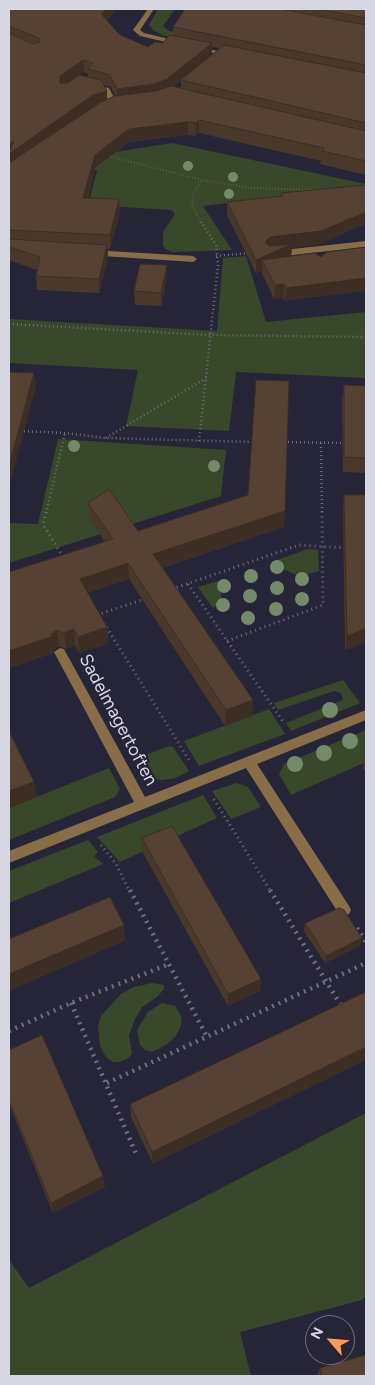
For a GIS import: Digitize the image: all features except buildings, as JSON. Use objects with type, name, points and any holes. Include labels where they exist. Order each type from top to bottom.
[{"type":"street","points":[[151,9],[136,30],[142,36],[241,57]]},
{"type":"street","points":[[214,59],[222,53]]},
{"type":"street","points":[[78,83],[106,90],[114,105]]},
{"type":"street","points":[[106,108],[122,104]]},
{"type":"street","points":[[148,256],[151,244]]},
{"type":"street","points":[[270,255],[313,254],[366,244]]},
{"type":"street","points":[[79,252],[193,259]]},
{"type":"street","name":"Sadelmagertoften","points":[[60,652],[142,804]]},
{"type":"street","name":"Sadelmagertoften","points":[[9,858],[366,715]]},
{"type":"street","points":[[249,762],[344,910]]},
{"type":"path","points":[[103,154],[202,180],[252,188],[324,190]]},
{"type":"path","points":[[199,441],[218,256],[216,246],[192,205],[194,192],[202,180]]},
{"type":"path","points":[[193,259],[194,256],[218,256],[268,251],[270,255]]},
{"type":"path","points":[[9,324],[210,335],[366,337]]},
{"type":"path","points":[[105,438],[206,378]]},
{"type":"path","points":[[18,431],[65,433],[105,438],[265,442]]},
{"type":"path","points":[[65,433],[42,524],[68,565]]},
{"type":"path","points":[[284,442],[348,443]]},
{"type":"path","points":[[227,641],[323,605],[321,442]]},
{"type":"path","points":[[170,590],[299,545],[349,548]]},
{"type":"path","points":[[188,584],[298,743]]},
{"type":"path","points":[[90,618],[152,596]]},
{"type":"path","points":[[94,606],[347,1014]]},
{"type":"path","points":[[86,827],[116,864],[206,1037]]},
{"type":"path","points":[[107,1083],[366,963]]},
{"type":"path","points":[[9,1031],[71,1003],[169,964]]},
{"type":"path","points":[[71,1003],[137,1156]]},
{"type":"green space","points":[[158,9],[175,9],[163,26],[169,31],[228,43],[366,78],[162,35],[153,30],[149,25]]},
{"type":"green space","points":[[172,143],[366,184],[366,193],[270,198],[203,206],[232,250],[172,252],[165,249],[163,245],[163,232],[175,214],[172,210],[88,205],[97,171],[50,156],[115,152]]},
{"type":"green space","points":[[246,256],[266,322],[366,312],[366,378],[236,372],[229,431],[126,426],[138,370],[9,363],[9,319],[217,331],[223,258]]},
{"type":"green space","points":[[58,439],[226,450],[221,496],[9,563],[9,523],[38,524]]},
{"type":"green space","points":[[308,549],[318,550],[319,571],[299,576],[283,569],[277,560]]},
{"type":"green space","points":[[218,581],[221,583],[221,603],[213,608],[198,587]]},
{"type":"green space","points":[[343,680],[360,703],[291,731],[286,723],[343,700],[341,693],[334,691],[278,710],[274,703]]},
{"type":"green space","points":[[269,709],[285,734],[199,766],[184,741]]},
{"type":"green space","points":[[366,730],[366,762],[291,795],[279,774],[284,764]]},
{"type":"green space","points":[[169,746],[173,747],[189,771],[175,778],[153,779],[148,775],[140,757]]},
{"type":"green space","points":[[109,768],[120,789],[115,797],[9,840],[9,808]]},
{"type":"green space","points":[[237,783],[248,787],[261,807],[231,819],[212,791]]},
{"type":"green space","points":[[203,795],[217,818],[120,862],[97,837]]},
{"type":"green space","points":[[88,840],[98,852],[94,856],[103,864],[9,903],[9,871]]},
{"type":"green space","points":[[152,983],[164,985],[164,989],[157,997],[142,1007],[135,1019],[129,1035],[132,1054],[120,1062],[113,1062],[106,1057],[100,1046],[98,1026],[101,1016],[121,994],[134,987]]},
{"type":"green space","points":[[162,1003],[175,1006],[182,1018],[181,1025],[176,1036],[166,1045],[152,1052],[145,1050],[140,1045],[137,1030],[148,1012]]},
{"type":"green space","points":[[366,1113],[366,1295],[362,1300],[240,1332],[251,1376],[9,1376],[9,1260],[29,1288]]}]
